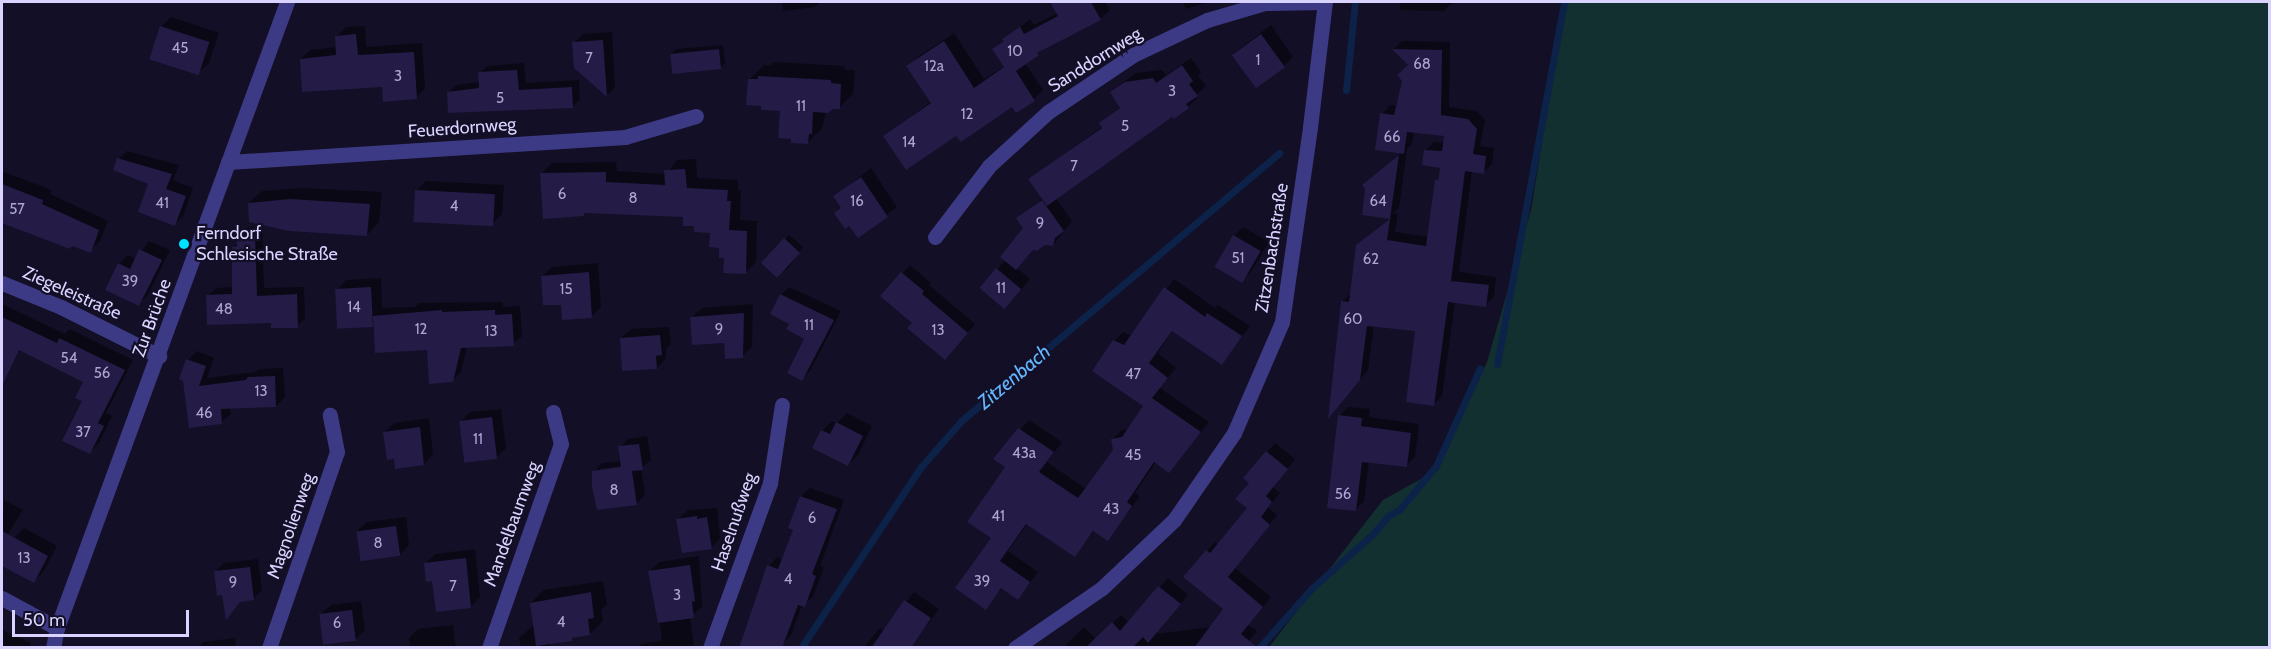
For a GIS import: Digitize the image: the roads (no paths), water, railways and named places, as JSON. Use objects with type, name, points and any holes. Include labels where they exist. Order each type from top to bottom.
[{"type":"street","name":"Zur Brüche","points":[[53,648],[57,628],[159,356],[287,2]]},
{"type":"street","name":"Sanddornweg","points":[[935,237],[989,166],[1048,112],[1132,55],[1206,20],[1264,3],[1325,2]]},
{"type":"street","name":"Zitzenbachstraße","points":[[1015,648],[1102,588],[1174,520],[1234,433],[1282,322],[1325,2]]},
{"type":"street","name":"Feuerdornweg","points":[[228,162],[625,137],[696,116]]},
{"type":"street","name":"Ziegeleistraße","points":[[2,283],[61,307],[159,356]]},
{"type":"street","name":"Haselnußweg","points":[[710,648],[771,483],[782,405]]},
{"type":"street","name":"Mandelbaumweg","points":[[489,648],[561,444],[553,412]]},
{"type":"street","name":"Magnolienweg","points":[[269,648],[337,452],[330,415]]},
{"type":"street","points":[[2,598],[57,628]]},
{"type":"waterway","name":"Zitzenbach","points":[[1346,90],[1355,2]]},
{"type":"waterway","points":[[1497,364],[1564,2]]},
{"type":"waterway","name":"Zitzenbach","points":[[801,648],[921,467],[961,421],[1279,153]]},
{"type":"waterway","points":[[1259,648],[1311,589],[1373,534],[1388,516],[1400,509],[1436,466],[1480,368]]},
{"type":"place","name":"Ferndorf Schlesische Straße","points":[[184,244]]}]
